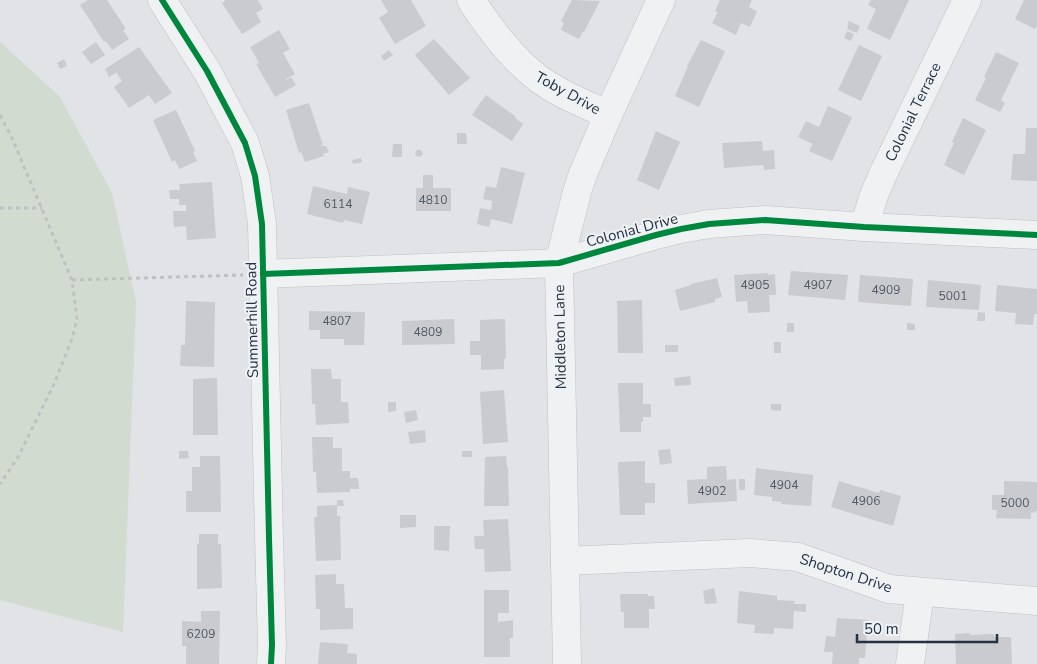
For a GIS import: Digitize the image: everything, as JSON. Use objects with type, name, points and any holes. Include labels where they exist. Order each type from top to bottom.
[{"type":"street","name":"Summerhill Road","points":[[162,0],[207,71],[245,144],[255,176],[262,224],[271,664]]},
{"type":"street","name":"Toby Drive","points":[[472,0],[506,47],[524,67],[541,80],[608,115]]},
{"type":"street","name":"Middleton Lane","points":[[567,664],[559,263],[577,192],[608,115],[661,0]]},
{"type":"street","name":"Colonial Terrace","points":[[864,227],[884,172],[967,0]]},
{"type":"street","name":"Colonial Drive","points":[[263,274],[559,263],[656,235],[709,224],[765,220],[864,227],[1037,235]]},
{"type":"street","name":"Shopton Drive","points":[[565,561],[750,553],[776,554],[798,557],[889,589],[1037,601]]},
{"type":"street","points":[[910,664],[920,593]]},
{"type":"path","points":[[0,115],[11,136],[72,280],[77,318],[72,340],[54,384],[18,457],[0,484]]},
{"type":"path","points":[[0,208],[42,208]]},
{"type":"path","points":[[72,280],[263,274]]},
{"type":"shaded area","points":[[0,42],[60,97],[112,193],[136,302],[123,632],[0,600]]},
{"type":"building","points":[[88,0],[107,0],[126,29],[123,30],[129,39],[112,50],[106,41],[104,42],[80,5]]},
{"type":"building","points":[[224,0],[258,0],[263,9],[256,13],[261,22],[242,34],[222,3]]},
{"type":"building","points":[[381,0],[411,0],[426,26],[395,44],[379,18],[388,12]]},
{"type":"building","points":[[572,0],[600,1],[579,39],[561,30],[564,23],[561,21]]},
{"type":"building","points":[[720,0],[752,0],[749,7],[757,11],[750,27],[741,23],[736,35],[712,23],[718,12],[715,11]]},
{"type":"building","points":[[871,0],[909,0],[890,40],[867,29],[876,9],[868,5]]},
{"type":"building","points":[[1024,0],[1037,0],[1037,25],[1035,29],[1015,19]]},
{"type":"building","points":[[849,21],[860,26],[857,33],[847,29]]},
{"type":"building","points":[[279,30],[290,49],[283,53],[295,74],[286,79],[291,77],[296,85],[275,97],[256,64],[259,63],[250,47]]},
{"type":"building","points":[[847,31],[854,34],[851,41],[844,38]]},
{"type":"building","points":[[434,39],[470,78],[449,95],[415,55]]},
{"type":"building","points":[[701,40],[725,51],[699,107],[675,96],[687,66]]},
{"type":"building","points":[[96,42],[105,55],[91,64],[82,52]]},
{"type":"building","points":[[859,45],[882,56],[861,101],[838,90]]},
{"type":"building","points":[[139,47],[172,93],[155,104],[149,95],[129,108],[114,87],[122,81],[113,68],[116,73],[109,77],[105,69]]},
{"type":"building","points":[[389,50],[393,55],[384,61],[381,56]]},
{"type":"building","points":[[996,52],[1019,63],[1001,100],[1005,103],[1000,112],[975,100]]},
{"type":"building","points":[[64,59],[67,66],[60,69],[57,63]]},
{"type":"building","points":[[486,95],[523,124],[512,141],[472,115]]},
{"type":"building","points":[[309,103],[323,145],[320,146],[326,146],[329,152],[323,154],[324,156],[305,162],[301,152],[299,153],[286,110]]},
{"type":"building","points":[[828,106],[852,117],[832,161],[809,151],[813,144],[798,137],[806,121],[819,127]]},
{"type":"building","points":[[176,110],[195,151],[193,152],[197,161],[179,169],[175,160],[172,162],[153,120]]},
{"type":"building","points":[[963,118],[986,130],[964,175],[944,165]]},
{"type":"building","points":[[1026,128],[1037,128],[1037,181],[1011,180],[1013,154],[1025,154]]},
{"type":"building","points":[[656,131],[680,142],[659,190],[637,180]]},
{"type":"building","points":[[457,133],[466,133],[467,144],[457,144]]},
{"type":"building","points":[[762,141],[763,151],[774,150],[775,169],[764,170],[763,165],[724,168],[722,143]]},
{"type":"building","points":[[393,144],[402,144],[402,157],[392,157]]},
{"type":"building","points":[[418,149],[423,154],[420,157],[416,156],[415,152]]},
{"type":"building","points":[[361,158],[362,162],[353,164],[352,160]]},
{"type":"building","points":[[501,167],[525,173],[512,224],[491,219],[489,227],[477,224],[480,208],[491,210],[492,201],[483,199],[486,186],[496,188]]},
{"type":"building","points":[[423,175],[433,175],[433,188],[451,188],[451,211],[416,211],[416,188],[423,188]]},
{"type":"building","points":[[212,182],[216,238],[187,240],[186,226],[174,227],[173,211],[186,211],[186,205],[179,205],[179,199],[170,199],[169,190],[180,190],[179,184]]},
{"type":"building","points":[[313,186],[347,194],[348,187],[370,192],[362,224],[344,220],[343,223],[307,214]]},
{"type":"building","points":[[791,271],[848,275],[845,300],[788,295]]},
{"type":"building","points":[[768,273],[768,275],[775,274],[776,295],[769,295],[770,312],[748,313],[747,301],[736,302],[734,275]]},
{"type":"building","points":[[860,275],[913,279],[911,306],[858,302]]},
{"type":"building","points":[[717,278],[722,297],[715,299],[715,302],[680,311],[675,290]]},
{"type":"building","points":[[928,280],[981,285],[979,310],[926,307]]},
{"type":"building","points":[[997,285],[1037,289],[1037,314],[1034,314],[1033,325],[1015,324],[1016,313],[995,311]]},
{"type":"building","points":[[642,300],[643,353],[618,353],[617,301]]},
{"type":"building","points":[[186,301],[215,302],[214,367],[180,366],[181,345],[185,345]]},
{"type":"building","points":[[309,311],[365,312],[364,345],[344,345],[344,339],[320,339],[320,330],[309,330]]},
{"type":"building","points":[[978,312],[985,313],[985,321],[977,321]]},
{"type":"building","points":[[454,319],[455,344],[402,345],[402,321]]},
{"type":"building","points":[[505,319],[506,358],[504,359],[504,369],[481,370],[481,355],[470,355],[470,341],[480,341],[480,320]]},
{"type":"building","points":[[787,323],[794,323],[794,332],[787,332]]},
{"type":"building","points":[[907,323],[915,324],[915,330],[907,330]]},
{"type":"building","points":[[774,342],[781,342],[781,353],[774,353]]},
{"type":"building","points":[[665,345],[678,345],[678,352],[665,352]]},
{"type":"building","points":[[311,369],[331,369],[332,379],[341,379],[341,402],[348,402],[349,423],[316,425],[315,404],[312,404]]},
{"type":"building","points":[[690,376],[691,385],[675,386],[674,378]]},
{"type":"building","points":[[217,378],[218,435],[193,435],[193,379]]},
{"type":"building","points":[[618,383],[643,383],[643,404],[651,404],[651,417],[643,417],[641,432],[620,432]]},
{"type":"building","points":[[504,390],[508,442],[483,444],[480,392]]},
{"type":"building","points":[[388,402],[396,402],[396,411],[388,412]]},
{"type":"building","points":[[771,404],[781,404],[781,411],[771,410]]},
{"type":"building","points":[[416,410],[418,420],[406,423],[404,412]]},
{"type":"building","points":[[425,430],[426,442],[410,444],[408,432]]},
{"type":"building","points":[[312,437],[333,437],[333,448],[342,448],[342,471],[350,471],[350,478],[358,478],[359,489],[350,489],[350,492],[317,493],[316,472],[313,472]]},
{"type":"building","points":[[670,449],[672,463],[660,465],[658,450]]},
{"type":"building","points":[[179,451],[188,451],[189,458],[179,459]]},
{"type":"building","points":[[462,451],[472,451],[472,457],[462,457]]},
{"type":"building","points":[[200,456],[220,456],[221,512],[186,512],[186,491],[192,491],[192,467],[200,467]]},
{"type":"building","points":[[506,456],[509,506],[484,506],[485,457]]},
{"type":"building","points":[[645,461],[645,483],[655,483],[655,503],[645,503],[645,515],[620,515],[618,462]]},
{"type":"building","points":[[726,466],[727,480],[736,479],[737,501],[688,504],[687,480],[707,479],[707,467]]},
{"type":"building","points":[[756,468],[813,475],[811,506],[781,504],[782,502],[772,501],[772,497],[754,495]]},
{"type":"building","points":[[739,479],[745,479],[745,490],[739,490]]},
{"type":"building","points":[[839,481],[879,493],[880,490],[901,496],[893,526],[831,507]]},
{"type":"building","points":[[1004,481],[1037,482],[1037,511],[1031,513],[1031,519],[996,518],[997,510],[992,510],[992,495],[1004,495]]},
{"type":"building","points":[[337,500],[343,500],[344,506],[337,506]]},
{"type":"building","points":[[337,505],[337,516],[340,516],[341,560],[316,561],[314,517],[317,517],[317,506]]},
{"type":"building","points":[[400,515],[416,515],[416,527],[400,528]]},
{"type":"building","points":[[508,519],[511,571],[485,572],[484,549],[475,549],[474,536],[484,536],[483,520]]},
{"type":"building","points":[[434,526],[450,526],[449,551],[434,550]]},
{"type":"building","points":[[199,534],[218,534],[218,544],[221,544],[222,588],[197,589],[197,544],[199,544]]},
{"type":"building","points":[[336,574],[336,584],[344,584],[345,608],[353,608],[353,629],[320,630],[320,609],[316,609],[315,575]]},
{"type":"building","points":[[714,588],[717,603],[705,604],[703,591]]},
{"type":"building","points":[[484,590],[509,590],[509,613],[498,613],[498,622],[513,620],[513,638],[510,638],[510,657],[484,657]]},
{"type":"building","points":[[739,591],[777,596],[777,600],[795,601],[794,604],[806,604],[806,612],[794,611],[793,629],[774,628],[774,634],[754,633],[755,625],[737,623]]},
{"type":"building","points":[[620,594],[648,594],[648,596],[654,596],[655,609],[649,609],[649,628],[624,628],[624,612],[621,612]]},
{"type":"building","points":[[201,611],[220,611],[219,664],[186,664],[186,646],[182,646],[182,621],[201,622]]},
{"type":"building","points":[[837,618],[868,620],[865,658],[859,658],[859,664],[832,664],[833,652],[824,652],[826,636],[835,637]]},
{"type":"building","points":[[970,633],[970,635],[994,634],[994,637],[1011,637],[1012,664],[956,664],[955,634]]},
{"type":"building","points":[[320,642],[348,644],[347,653],[357,654],[357,664],[318,664]]},
{"type":"cycle path","points":[[162,0],[207,71],[245,143],[255,176],[262,224],[271,664]]},
{"type":"cycle path","points":[[263,274],[559,263],[681,229],[709,224],[765,220],[864,227],[1037,235]]}]
